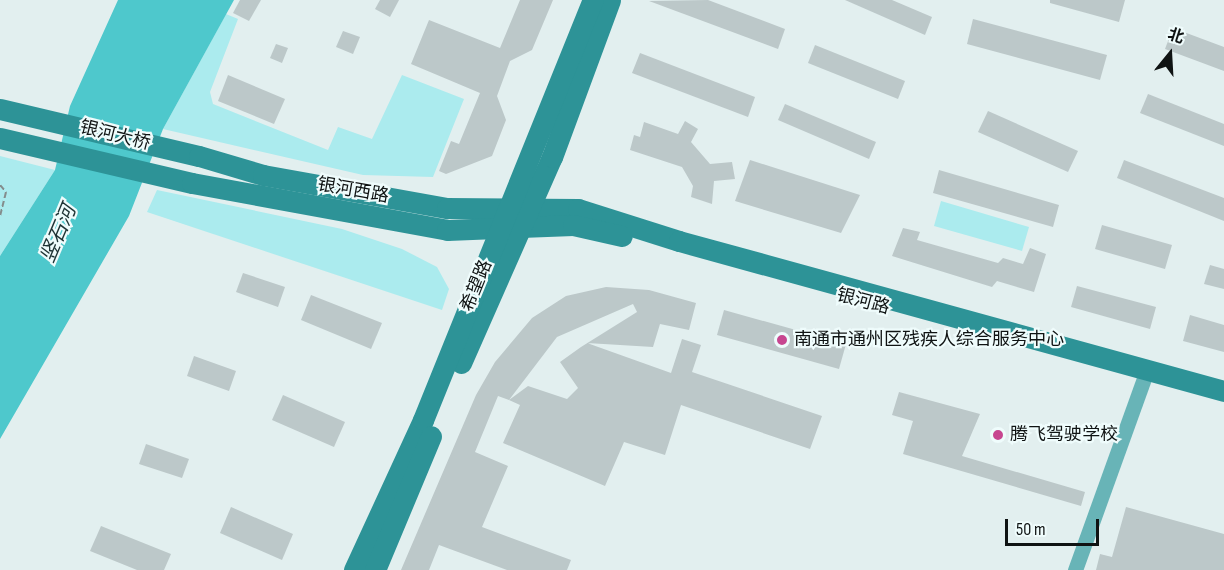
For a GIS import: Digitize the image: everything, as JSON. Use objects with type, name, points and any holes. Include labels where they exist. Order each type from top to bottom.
[{"type":"main road","name":"希望路","points":[[354,570],[423,420],[593,0]]},
{"type":"main road","name":"希望路","points":[[375,570],[522,229],[610,0]]},
{"type":"main road","name":"银河大桥","points":[[0,109],[199,156]]},
{"type":"main road","name":"银河大桥","points":[[0,138],[192,183]]},
{"type":"main road","name":"银河西路","points":[[199,156],[263,175],[447,207],[510,207]]},
{"type":"main road","name":"银河西路","points":[[192,183],[447,230],[499,231]]},
{"type":"main road","name":"银河路","points":[[510,207],[578,209],[690,244],[1145,375],[1224,402]]},
{"type":"main road","name":"银河路","points":[[499,231],[573,225],[626,237],[1145,375],[1224,391]]},
{"type":"street","points":[[1075,570],[1145,375]]},
{"type":"path","points":[[0,185],[6,192],[0,216]]},
{"type":"shaded area","points":[[226,14],[238,19],[210,92],[213,104],[328,150],[338,127],[372,139],[402,75],[464,99],[433,177],[363,175],[163,129]]},
{"type":"shaded area","points":[[0,156],[55,170],[0,256]]},
{"type":"shaded area","points":[[157,190],[342,229],[402,249],[437,267],[449,289],[442,310],[147,212]]},
{"type":"shaded area","points":[[941,201],[1029,227],[1022,251],[934,226]]},
{"type":"water","name":"竖石河","points":[[118,0],[234,0],[163,129],[129,216],[0,439],[0,256],[55,170],[70,106]]},
{"type":"building","points":[[240,0],[261,0],[249,21],[233,13]]},
{"type":"building","points":[[380,0],[399,0],[390,17],[375,9]]},
{"type":"building","points":[[520,0],[553,0],[532,50],[510,61],[497,96],[506,120],[492,156],[446,174],[439,171],[451,141],[459,144],[480,93],[411,64],[429,20],[500,48]]},
{"type":"building","points":[[708,0],[785,29],[778,49],[649,1]]},
{"type":"building","points":[[845,0],[892,0],[932,17],[925,35]]},
{"type":"building","points":[[1050,0],[1125,0],[1119,22],[1050,3]]},
{"type":"building","points":[[973,19],[1107,55],[1100,80],[967,44]]},
{"type":"building","points":[[1173,28],[1224,47],[1224,71],[1165,49]]},
{"type":"building","points":[[343,31],[360,37],[353,54],[336,47]]},
{"type":"building","points":[[276,44],[288,48],[282,63],[270,58]]},
{"type":"building","points":[[815,45],[905,81],[898,99],[808,63]]},
{"type":"building","points":[[640,53],[755,97],[748,117],[632,73]]},
{"type":"building","points":[[228,75],[285,99],[274,124],[218,101]]},
{"type":"building","points":[[1148,94],[1224,124],[1224,146],[1140,113]]},
{"type":"building","points":[[785,104],[876,142],[869,159],[778,120]]},
{"type":"building","points":[[988,111],[1078,151],[1068,172],[978,132]]},
{"type":"building","points":[[685,121],[698,129],[691,142],[710,164],[732,162],[735,179],[714,181],[712,204],[691,197],[693,186],[682,167],[630,150],[634,135],[640,137],[644,122],[678,134]]},
{"type":"building","points":[[750,160],[860,195],[841,233],[735,201]]},
{"type":"building","points":[[1124,160],[1224,198],[1224,221],[1117,178]]},
{"type":"building","points":[[939,170],[1059,205],[1053,227],[933,193]]},
{"type":"building","points":[[1102,225],[1172,245],[1165,269],[1095,249]]},
{"type":"building","points":[[903,228],[920,232],[917,240],[998,263],[1003,258],[1023,264],[1030,248],[1046,254],[1034,292],[997,281],[992,287],[892,256]]},
{"type":"building","points":[[1210,265],[1224,269],[1224,289],[1204,284]]},
{"type":"building","points":[[243,273],[285,287],[278,307],[236,292]]},
{"type":"building","points":[[1077,286],[1156,307],[1150,329],[1071,307]]},
{"type":"building","points":[[606,287],[649,290],[696,303],[689,330],[660,324],[653,347],[587,343],[637,312],[633,304],[557,337],[509,400],[498,396],[475,452],[508,466],[482,527],[571,560],[567,570],[507,570],[439,545],[429,570],[401,570],[476,395],[495,362],[532,318],[566,296]]},
{"type":"building","points":[[311,295],[382,323],[371,349],[301,320]]},
{"type":"building","name":"南通市通州区残疾人综合服务中心","points":[[724,310],[846,344],[839,369],[717,335]]},
{"type":"building","points":[[1190,315],[1224,325],[1224,352],[1183,341]]},
{"type":"building","points":[[682,339],[701,345],[692,372],[822,416],[810,449],[681,405],[665,455],[624,442],[605,486],[503,443],[520,405],[509,400],[528,386],[567,399],[578,388],[560,362],[587,343],[671,373]]},
{"type":"building","points":[[194,356],[236,371],[229,391],[187,376]]},
{"type":"building","points":[[899,392],[980,414],[962,456],[1085,492],[1081,506],[903,454],[913,421],[892,415]]},
{"type":"building","points":[[283,395],[345,422],[334,447],[272,420]]},
{"type":"building","points":[[146,444],[189,459],[182,478],[139,464]]},
{"type":"building","points":[[231,507],[293,534],[282,560],[220,533]]},
{"type":"building","points":[[1126,507],[1224,534],[1224,570],[1096,570],[1100,554],[1112,557]]},
{"type":"building","points":[[101,526],[171,554],[164,570],[137,570],[90,551]]},
{"type":"place","name":"南通市通州区残疾人综合服务中心","points":[[782,340]]},
{"type":"place","name":"腾飞驾驶学校","points":[[998,435]]}]
